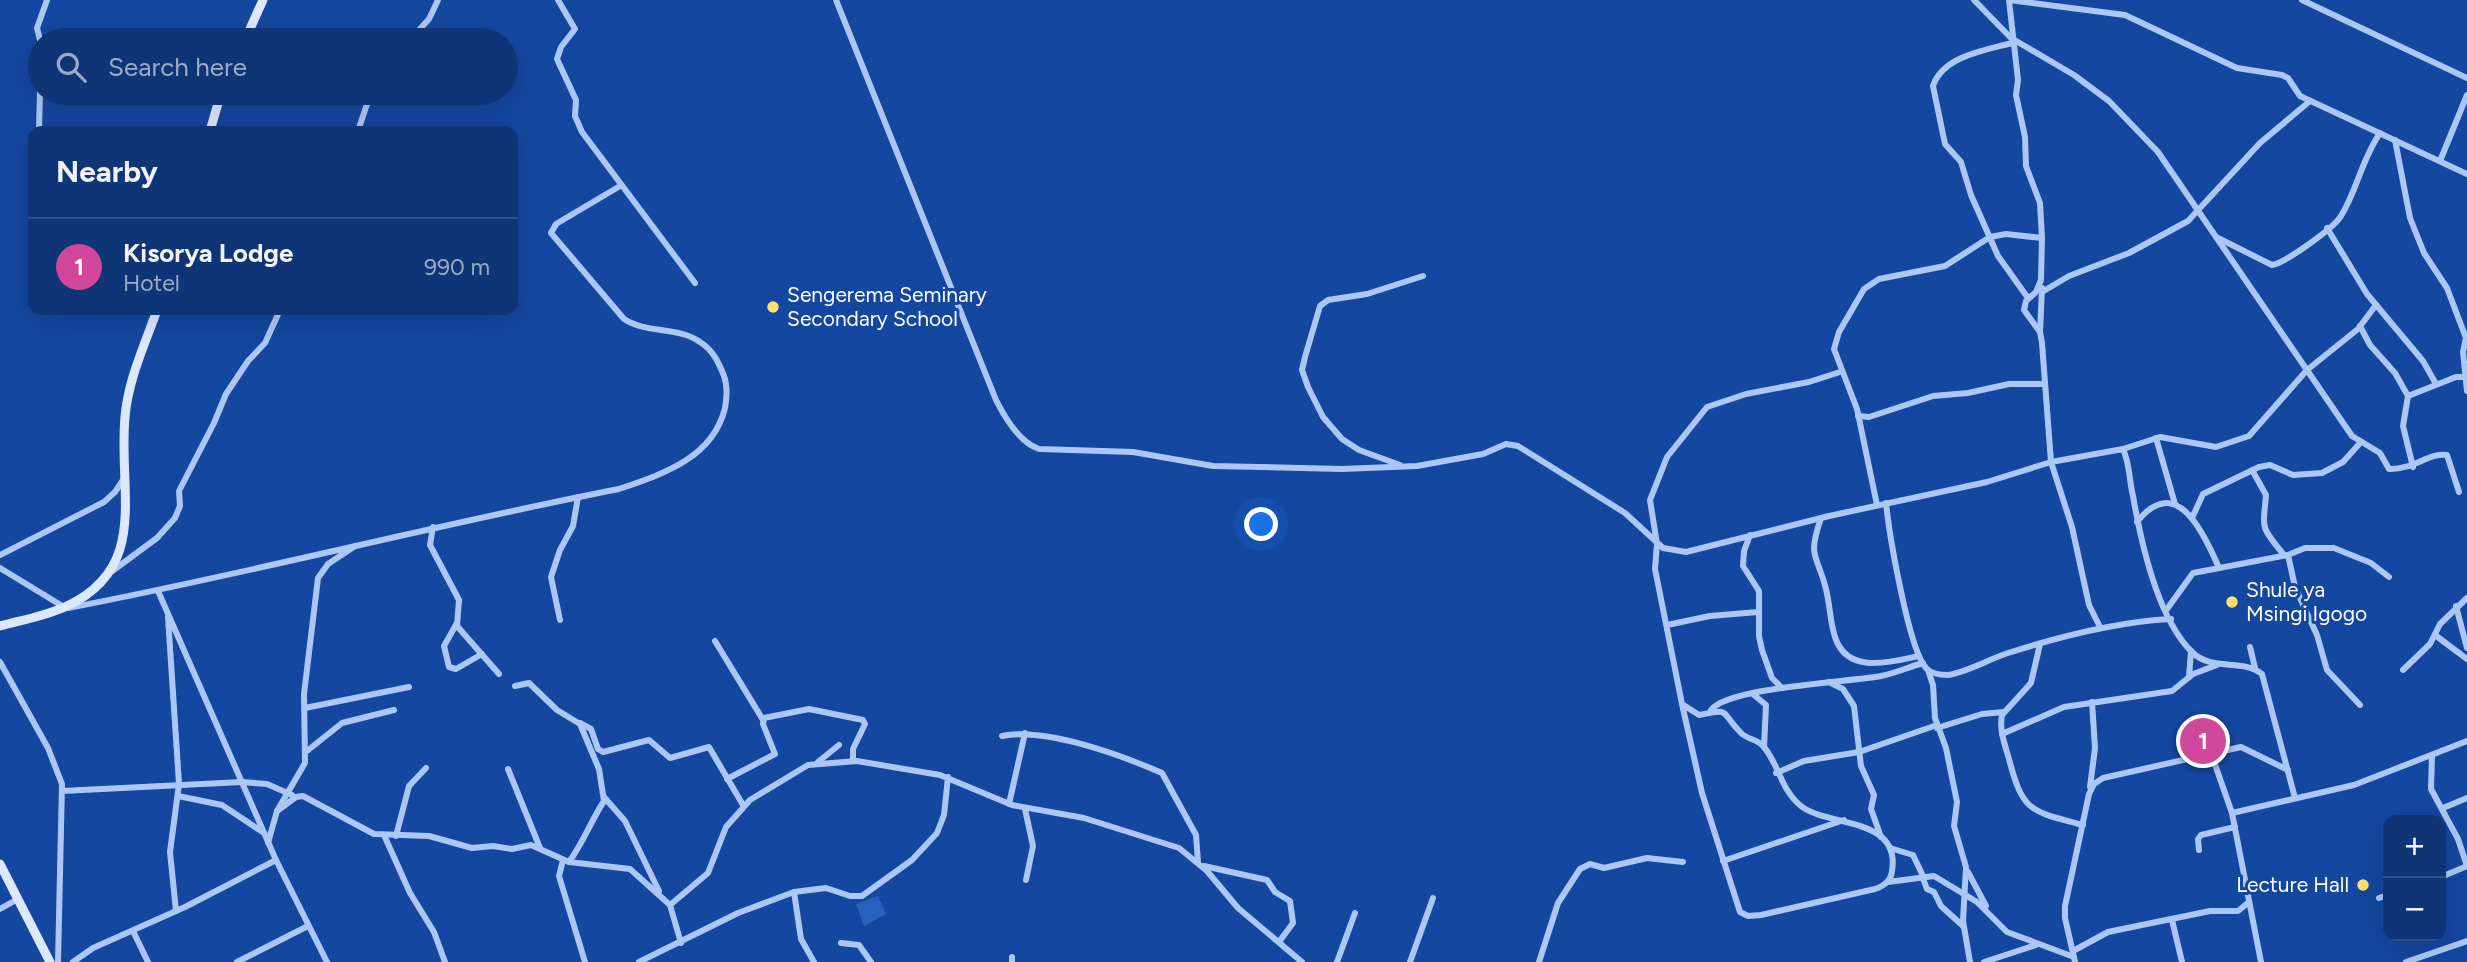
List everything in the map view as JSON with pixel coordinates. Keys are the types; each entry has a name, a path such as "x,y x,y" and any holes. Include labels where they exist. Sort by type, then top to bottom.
{"street":[{"path":"37,28 47,0"},
{"path":"251,28 264,0"},
{"path":"421,28 429,19 438,0"},
{"path":"558,0 576,29 558,52 559,68 576,100 575,116 582,132 695,283"},
{"path":"836,0 996,400 1008,421 1032,446 1073,452 1133,452 1235,468 1405,466 1483,454 1506,444 1518,446 1625,513 1657,544 1671,552 1686,552 1821,518 1987,482 2051,462 2123,449 2156,438 2177,438 2216,447 2249,436 2307,370 2360,327 2376,305"},
{"path":"1974,0 2012,41 2074,75 2126,116 2158,152 2352,436 2380,453 2389,469 2413,467 2438,454 2447,455 2459,492"},
{"path":"2100,627 2089,605 2072,527 2051,462 2040,332 2040,203 2026,166 2025,137 2016,95 2018,80 2009,0 2109,12 2142,22 2237,68 2282,75 2288,78 2296,93 2310,101 2467,174"},
{"path":"2302,0 2318,3 2467,78"},
{"path":"2012,41 1969,55 1950,65 1934,86 1945,144 1961,162 2001,262 2028,298"},
{"path":"2440,161 2467,95"},
{"path":"2042,292 2069,276 2129,253 2188,221 2260,143 2310,101"},
{"path":"39,126 40,105"},
{"path":"211,126 218,105"},
{"path":"360,126 367,105"},
{"path":"2215,236 2272,265 2282,264 2343,213 2357,175 2380,133"},
{"path":"2395,140 2410,218 2424,253 2447,288 2466,338 2463,352 2467,391"},
{"path":"52,611 159,591 360,543 619,489 682,464 706,444 717,429 727,398 727,383 708,347 684,335 640,327 624,319 552,237 551,230 556,224 620,186"},
{"path":"2327,228 2376,305 2423,361 2436,384"},
{"path":"1877,505 1858,416 1840,372 1834,349 1839,332 1864,289 1879,279 1945,266 1990,238 2006,234 2042,238"},
{"path":"1405,466 1359,450 1334,431 1315,402 1303,370 1320,306 1328,300 1367,294 1423,276"},
{"path":"2040,332 2025,313 2024,306 2028,298 2036,292 2041,280"},
{"path":"111,572 120,556 123,538 127,402 155,315"},
{"path":"0,626 64,607 93,590 111,572 158,538 175,518 180,506 179,491 215,423 226,394 248,361 265,342 278,315"},
{"path":"2360,327 2370,345 2395,373 2408,396 2403,426 2413,467"},
{"path":"1840,372 1809,382 1720,401 1700,413 1667,457 1654,485 1650,500 1657,544 1656,569 1702,793 1738,909 1748,916 1875,889 1888,882 1922,876 1940,879 1992,914"},
{"path":"2408,396 2436,384 2466,377"},
{"path":"1858,416 1869,417 1933,396 2008,384 2044,384"},
{"path":"2156,438 2175,504"},
{"path":"2192,518 2203,494 2252,470 2270,465 2292,475 2322,473 2343,462 2361,442"},
{"path":"2123,449 2128,459 2137,522 2146,560 2166,609 2191,651 2192,669 2188,678"},
{"path":"2252,470 2266,495 2262,512 2264,528 2286,555 2295,587 2317,635 2327,670 2360,705"},
{"path":"0,555 104,502 123,480"},
{"path":"560,620 552,573 573,526 578,497"},
{"path":"2137,522 2153,505 2161,502 2175,504 2192,518 2219,568"},
{"path":"1886,503 1895,568 1919,656 1928,670 1937,726 1945,748 1957,802 1954,826 1966,867 1992,914 2007,932 2074,957"},
{"path":"2183,510 2195,507"},
{"path":"1821,518 1813,554 1824,580 1835,639 1843,652 1858,661 1874,664 1919,656"},
{"path":"433,527 430,545 459,600 457,623 444,646 449,667 456,669 481,654"},
{"path":"1750,535 1744,551 1743,566 1759,591 1762,650 1772,678 1782,688"},
{"path":"268,843 277,811 303,770 307,751 305,708 318,578 328,564 360,543"},
{"path":"2166,609 2193,573 2286,555 2305,548 2341,548 2355,559 2377,566 2389,577"},
{"path":"0,568 64,607"},
{"path":"159,591 268,843 327,962"},
{"path":"2403,670 2435,635 2456,606 2467,598"},
{"path":"2456,606 2467,648"},
{"path":"168,612 179,784 170,852 176,911"},
{"path":"1667,625 1710,616 1758,612"},
{"path":"1928,670 1940,675 1950,674 2100,627 2171,619"},
{"path":"457,623 499,674"},
{"path":"2435,635 2467,659"},
{"path":"715,641 763,720 775,754 727,779"},
{"path":"2040,644 2031,683 2004,712 2002,734 2013,775 2025,803 2045,814 2083,825"},
{"path":"2250,647 2255,668 2262,674 2267,685 2295,798"},
{"path":"2191,651 2217,665 2255,668"},
{"path":"0,662 61,779 58,962"},
{"path":"1710,712 1717,704 1782,688 1881,676 1923,663"},
{"path":"2002,734 2053,711 2092,702 2172,691 2188,678 2217,665"},
{"path":"1827,681 1843,689 1854,706 1859,730 1859,752 1874,795 1871,809 1893,860 1888,882"},
{"path":"515,686 529,683 557,710 592,729 603,752 652,740 665,755 673,758 707,746 743,806"},
{"path":"305,708 409,687"},
{"path":"1754,695 1766,705 1764,747 1776,773 1803,808 1844,820 1881,837"},
{"path":"2074,957 2065,912 2095,755 2092,702"},
{"path":"1682,704 1697,715 1724,711 1744,736 1764,747"},
{"path":"763,720 774,714 810,709 838,717 860,718 865,724 853,750 853,761"},
{"path":"307,751 342,723 394,710"},
{"path":"1776,773 1804,761 1859,752 1937,726 1982,714 2004,712"},
{"path":"578,722 599,769 604,797 625,821 662,897"},
{"path":"1009,804 1025,733"},
{"path":"1002,736 1025,733 1079,745 1162,772 1196,835 1200,864"},
{"path":"2232,813 2354,785 2467,741"},
{"path":"817,763 839,745"},
{"path":"2089,794 2094,784 2103,778 2211,753 2246,748 2288,770"},
{"path":"2211,753 2232,813 2261,962"},
{"path":"2432,755 2431,789 2458,839 2467,866 2446,875"},
{"path":"670,905 708,873 726,827 743,806 799,769 817,763 853,761 948,777 1009,804 1084,818 1161,840 1200,864 1238,908 1302,962"},
{"path":"396,835 409,786 426,768"},
{"path":"508,769 540,849"},
{"path":"639,962 738,913 794,891 827,888 858,897 918,855 941,827 948,777"},
{"path":"62,791 179,784 267,784 296,797 310,797 368,832 429,836 472,848 493,846 512,849 531,845 566,861 630,869 670,905 681,943"},
{"path":"178,796 222,805 265,834"},
{"path":"277,811 296,797"},
{"path":"585,962 559,876 566,861 582,844 604,797"},
{"path":"2442,807 2467,798"},
{"path":"1025,808 1033,846 1026,880"},
{"path":"1723,861 1844,820"},
{"path":"2199,850 2198,839 2201,835 2235,827"},
{"path":"384,835 410,893 435,932 445,962"},
{"path":"1890,848 1913,855 1927,890 1934,892 1944,909 1963,926"},
{"path":"1539,962 1558,903 1580,869 1590,864 1604,868 1647,858 1683,862"},
{"path":"73,962 93,948 176,911 276,860"},
{"path":"0,864 50,962"},
{"path":"1200,864 1268,880 1275,892 1290,901 1293,923 1279,942"},
{"path":"1966,867 1963,926 1970,962"},
{"path":"794,891 801,939 814,962"},
{"path":"2379,898 2383,897"},
{"path":"1410,962 1433,898"},
{"path":"0,909 18,900"},
{"path":"2074,957 2108,932 2210,911 2238,911 2249,902"},
{"path":"1337,962 1356,913"},
{"path":"2172,920 2182,962"},
{"path":"237,962 308,926"},
{"path":"133,931 148,962"},
{"path":"2406,962 2467,941"},
{"path":"841,943 859,945 871,962"},
{"path":"1984,962 2038,944"}],"shaded area":[{"path":"878,896 886,914 864,926 856,904"}],"place":[{"name":"Sengerema Seminary Secondary School","path":"773,307"},
{"name":"Shule ya Msingi Igogo","path":"2232,602"},
{"name":"Kisorya Lodge","path":"2203,741"},
{"name":"Lecture Hall","path":"2363,885"}]}
